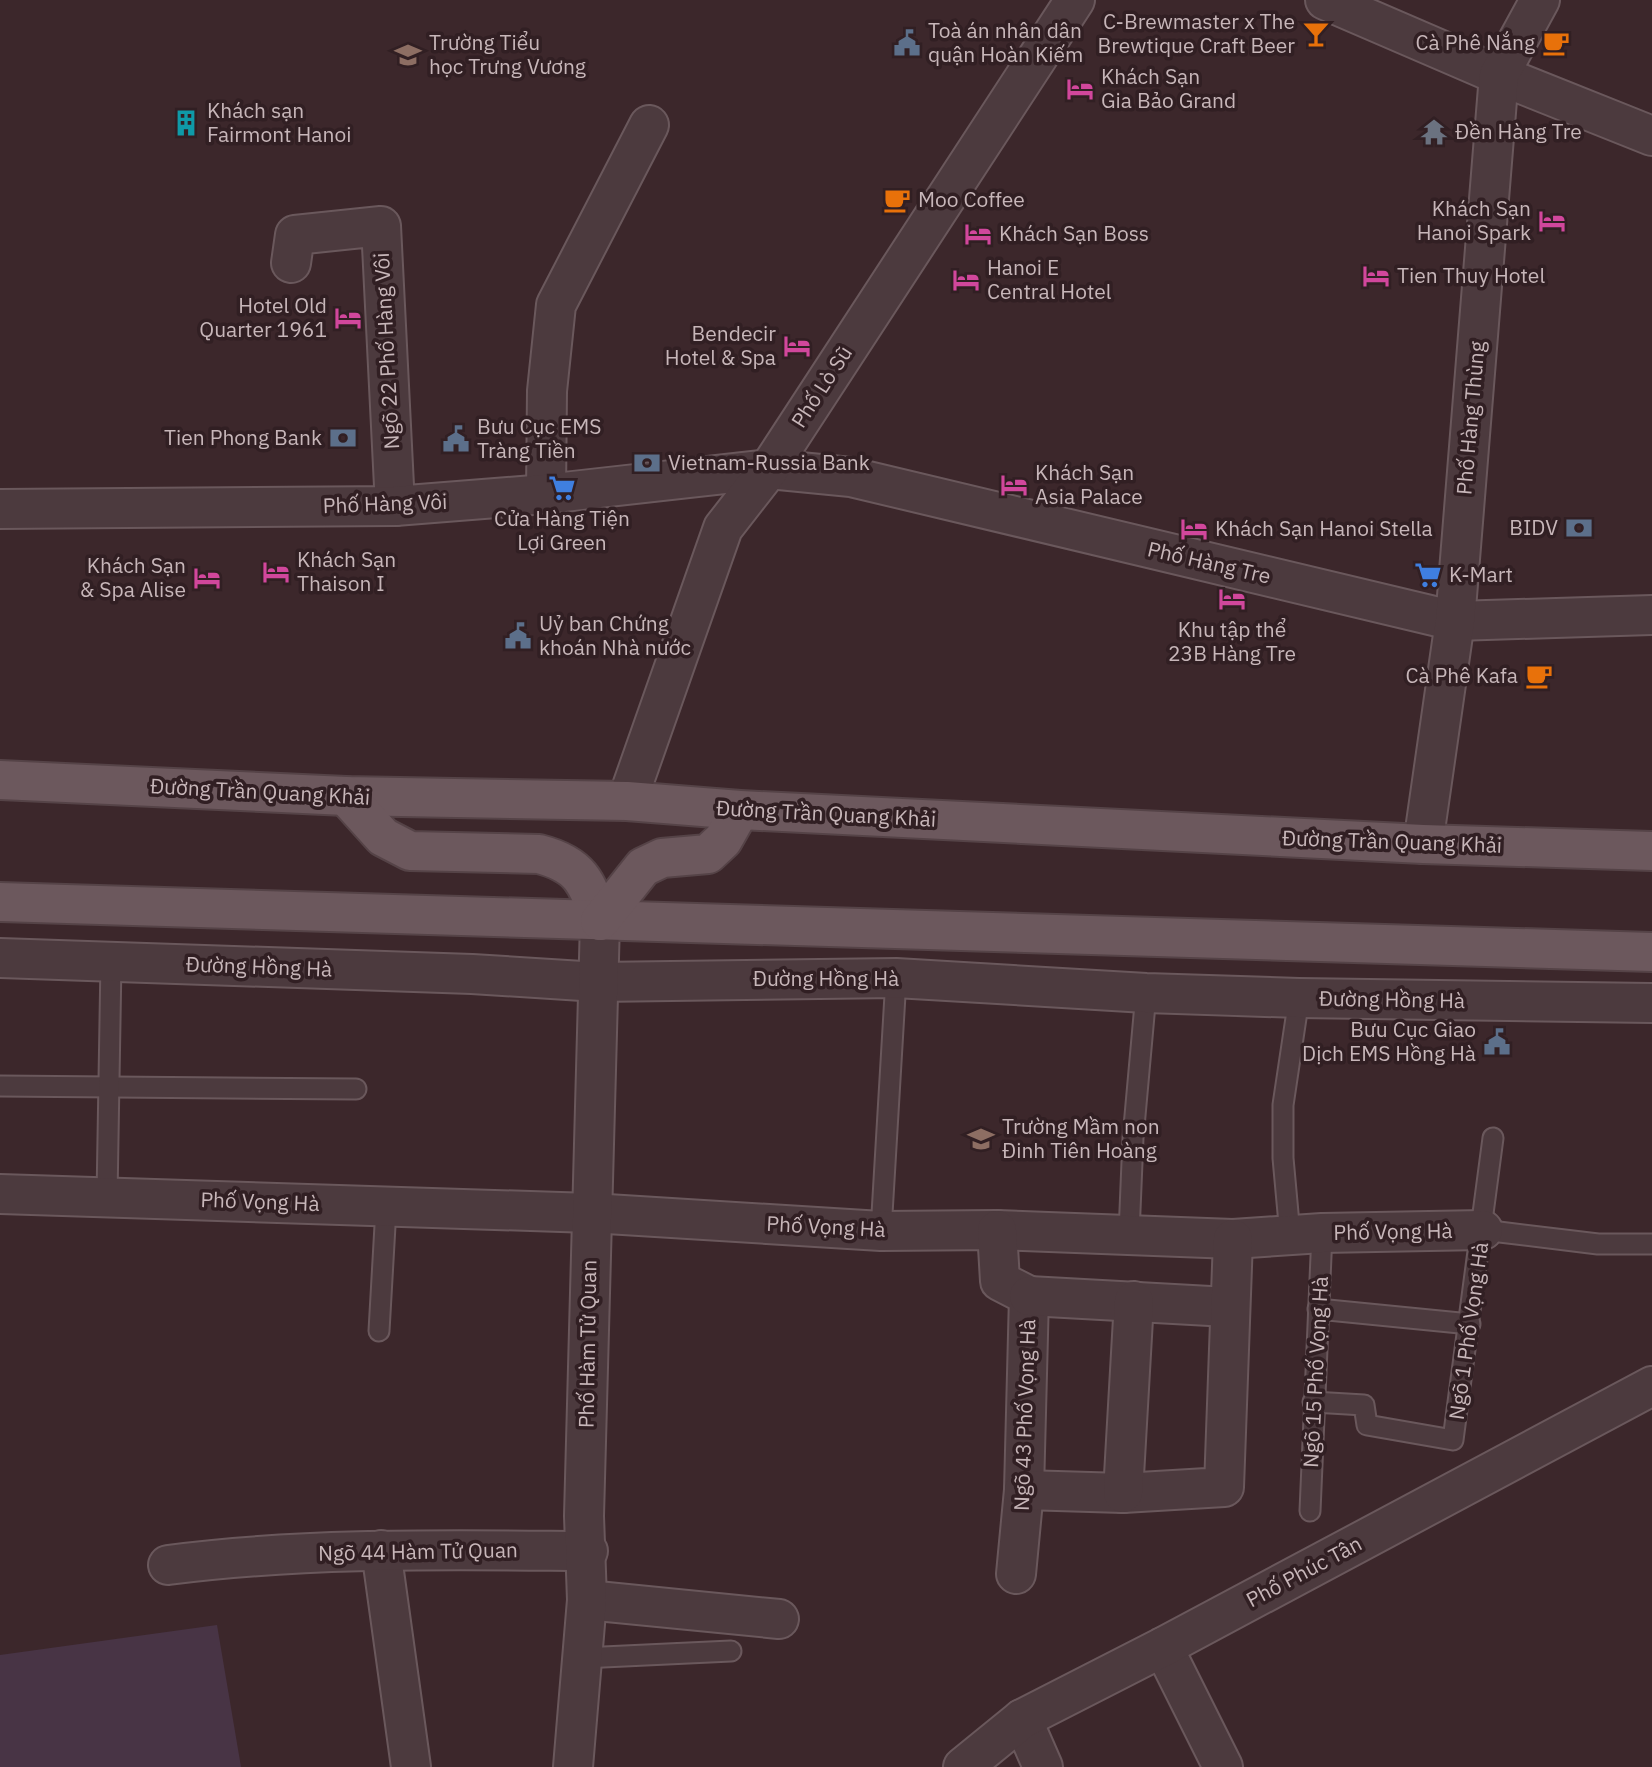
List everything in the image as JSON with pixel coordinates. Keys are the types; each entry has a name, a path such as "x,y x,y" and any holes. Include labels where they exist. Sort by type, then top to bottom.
{"main road":[{"name":"Đường Trần Quang Khải","path":"0,780 346,796 626,801 740,810 1423,844 1652,851"},
{"path":"346,796 383,837 410,851 539,854 559,859 587,883 600,921"},
{"path":"600,921 643,867 662,858 708,854 723,840 740,810"},
{"path":"0,902 1652,952"}],"street":[{"name":"Phố Lò Sũ","path":"626,801 723,528 769,469 1075,0"},
{"path":"1325,0 1499,75 1652,135"},
{"name":"Phố Hàng Thùng","path":"1423,844 1455,621 1499,75 1540,0"},
{"path":"546,494 547,391 556,305 649,125"},
{"name":"Ngõ 22 Phố Hàng Vôi","path":"291,263 295,235 381,226 395,506"},
{"name":"Phố Hàng Vôi","path":"0,509 395,506 546,494 769,469"},
{"name":"Phố Hàng Tre","path":"769,469 851,477 1455,621 1652,615"},
{"name":"Phố Hàm Tử Quan","path":"573,1767 587,1601 588,1551 584,1516 600,921"},
{"name":"Đường Hồng Hà","path":"0,958 472,974 598,982 896,978 1146,993 1652,1003"},
{"name":"Phố Vọng Hà","path":"0,1194 591,1213 881,1231 997,1230 1233,1240 1306,1234 1483,1230"},
{"name":"Ngõ 43 Phố Vọng Hà","path":"997,1230 1000,1280 1028,1296 1024,1490 1016,1574"},
{"path":"1024,1490 1123,1493 1224,1487 1228,1307 1233,1240"},
{"path":"1028,1296 1228,1307"},
{"path":"1123,1493 1134,1301"},
{"name":"Phố Phúc Tân","path":"962,1767 1022,1719 1652,1387"},
{"path":"381,1550 411,1767"},
{"name":"Ngõ 44 Hàm Tử Quan","path":"168,1565 249,1554 381,1550 588,1551"},
{"path":"587,1601 779,1619"},
{"path":"1163,1647 1223,1767"},
{"path":"1022,1719 1043,1767"}],"lane":[{"path":"107,1197 111,962"},
{"path":"881,1231 896,978"},
{"path":"1129,1234 1133,1138 1146,993"},
{"name":"Ngõ 15 Phố Vọng Hà","path":"1299,998 1283,1105 1283,1158 1306,1234 1318,1309 1310,1511"},
{"path":"0,1086 356,1089"},
{"name":"Ngõ 1 Phố Vọng Hà","path":"1313,1402 1364,1405 1367,1425 1453,1440 1483,1230 1493,1138"},
{"path":"379,1331 386,1208"},
{"name":"Phố Vọng Hà","path":"1483,1230 1598,1244 1652,1244"},
{"path":"1318,1309 1470,1324"},
{"path":"582,1658 731,1651"}],"shaded area":[{"path":"217,1625 241,1767 0,1767 0,1655"}],"place":[{"name":"C-Brewmaster x The Brewtique Craft Beer","path":"1316,34"},
{"name":"Toà án nhân dân quận Hoàn Kiếm","path":"907,43"},
{"name":"Cà Phê Nắng","path":"1556,43"},
{"name":"Trường Tiểu học Trưng Vương","path":"408,55"},
{"name":"Khách Sạn Gia Bảo Grand","path":"1080,89"},
{"name":"Khách sạn Fairmont Hanoi","path":"186,123"},
{"name":"Đền Hàng Tre","path":"1434,132"},
{"name":"Moo Coffee","path":"897,200"},
{"name":"Khách Sạn Hanoi Spark","path":"1552,221"},
{"name":"Khách Sạn Boss","path":"978,234"},
{"name":"Tien Thuy Hotel","path":"1376,276"},
{"name":"Hanoi E Central Hotel","path":"966,280"},
{"name":"Hotel Old Quarter 1961","path":"348,318"},
{"name":"Bendecir Hotel & Spa","path":"797,346"},
{"name":"Tien Phong Bank","path":"343,438"},
{"name":"Bưu Cục EMS Tràng Tiền","path":"456,439"},
{"name":"Vietnam-Russia Bank","path":"647,463"},
{"name":"Khách Sạn Asia Palace","path":"1014,485"},
{"name":"Cửa Hàng Tiện Lợi Green","path":"562,488"},
{"name":"BIDV","path":"1579,528"},
{"name":"Khách Sạn Hanoi Stella","path":"1194,529"},
{"name":"Khách Sạn Thaison I","path":"276,572"},
{"name":"K-Mart","path":"1428,575"},
{"name":"Khách Sạn & Spa Alise","path":"207,578"},
{"name":"Khu tập thể 23B Hàng Tre","path":"1232,599"},
{"name":"Uỷ ban Chứng khoán Nhà nước","path":"518,636"},
{"name":"Cà Phê Kafa","path":"1539,676"},
{"name":"Bưu Cục Giao Dịch EMS Hồng Hà","path":"1497,1042"},
{"name":"Trường Mầm non Đinh Tiên Hoàng","path":"981,1139"}]}
